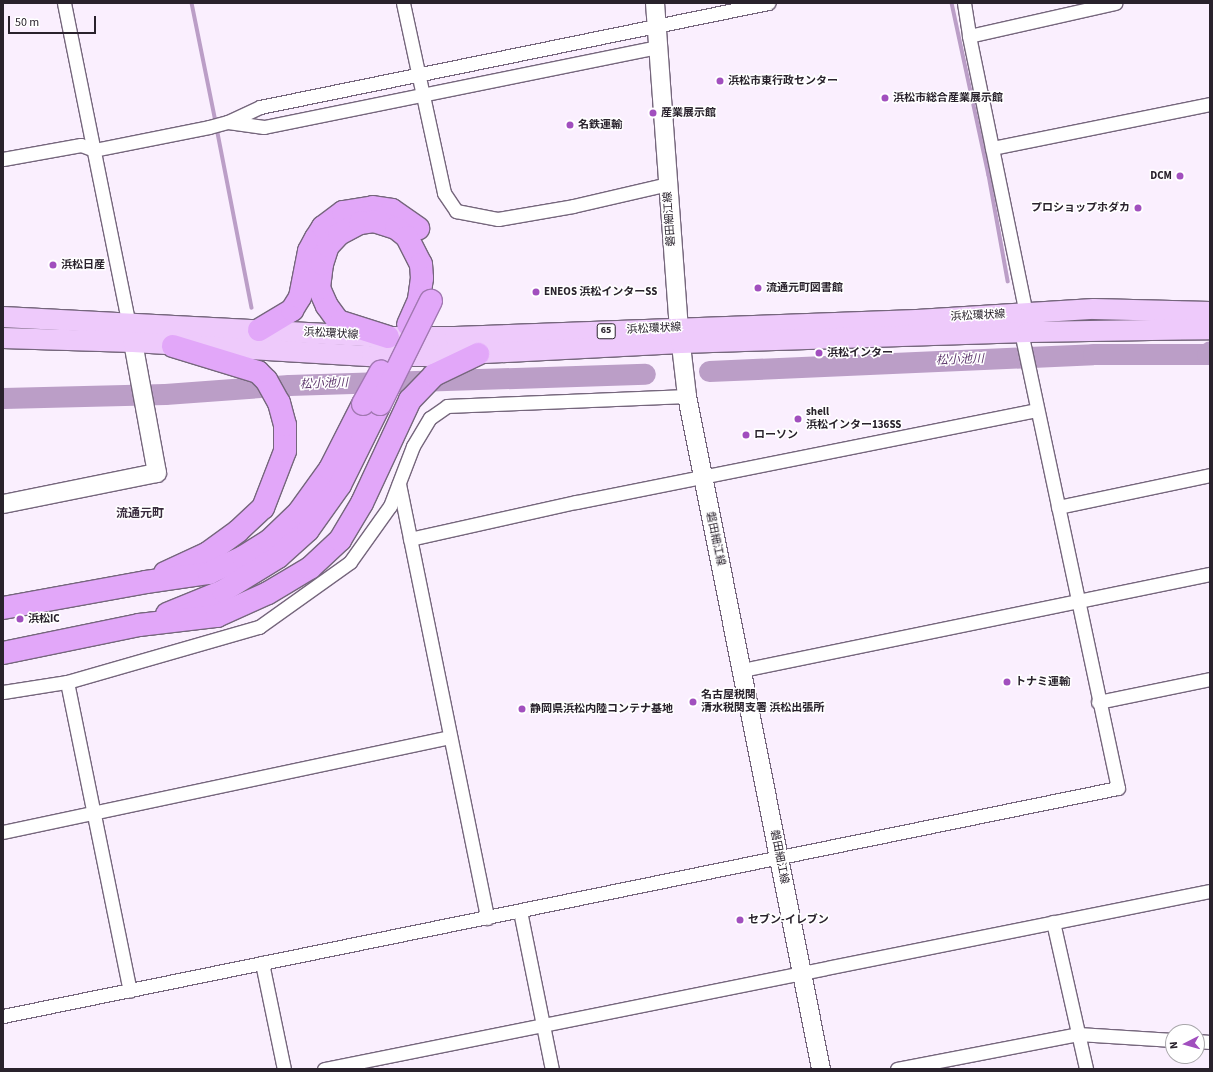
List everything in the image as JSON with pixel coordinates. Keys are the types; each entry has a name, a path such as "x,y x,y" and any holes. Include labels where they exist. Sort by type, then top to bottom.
{"highway":[{"path":"3,608 146,582 208,573 243,557 269,541 299,512 330,469 371,404 431,301 435,279 434,258 420,229 406,217 392,210 357,208 343,212 323,227 310,251 300,297 292,310 259,330"},
{"path":"139,625 223,591 278,557 308,530 340,485 371,404 419,300 422,278 421,264 415,249 407,237 396,228 374,221 360,223 339,234 328,246 322,264 319,288 327,306 338,321 388,337"},
{"path":"146,582 208,553 238,531 263,508 276,480 285,451 285,425 279,403 266,380 249,368 173,346"},
{"path":"3,653 139,625 217,616 268,593 310,568 340,540 362,503 410,400 434,375 452,365 478,354"}],"main road":[{"name":"磐田細江線","path":"655,3 657,47 680,336 687,396 821,1069"},
{"name":"浜松環状線","path":"1024,329 1094,309 1210,312"},
{"name":"浜松環状線","path":"3,318 131,333 173,346 372,356 478,354 680,336"},
{"name":"浜松環状線","path":"3,338 259,330 388,337 455,337 680,336 1024,329 1210,329"},
{"path":"3,504 157,473 139,383 131,333"}],"street":[{"path":"64,3 131,333"},
{"path":"403,3 444,193 456,211 498,219 573,206 668,184"},
{"path":"3,159 81,145 94,150 209,127 225,123 260,107 419,76 768,3"},
{"path":"3,1016 1118,788 1098,702 1028,370 1024,329 992,148 964,3"},
{"path":"970,36 1115,3"},
{"path":"225,123 264,127 657,47"},
{"path":"992,148 1210,104"},
{"path":"3,692 68,682 259,627 350,562 390,506 413,446 430,418 447,406 687,396"},
{"path":"410,539 576,502 703,478 1036,410"},
{"path":"1058,508 1210,475"},
{"path":"399,484 487,918"},
{"path":"742,670 1210,574"},
{"path":"1098,702 1210,679"},
{"path":"68,682 130,991"},
{"path":"3,832 450,737"},
{"path":"324,1069 801,971 1210,891"},
{"path":"520,910 552,1069"},
{"path":"1053,922 1086,1069"},
{"path":"262,964 284,1069"},
{"path":"897,1069 1078,1034 1165,1039"}],"waterway":[{"path":"192,3 216,122"},
{"path":"952,3 989,175 1008,281"},
{"path":"217,128 252,308"},
{"name":"松小池川","path":"709,371 1093,354 1207,354 1210,351"},
{"name":"松小池川","path":"3,398 165,394 289,385 645,374"}],"place":[{"name":"浜松市東行政センター","path":"720,81"},
{"name":"浜松市総合産業展示館","path":"885,98"},
{"name":"産業展示館","path":"653,113"},
{"name":"名鉄運輸","path":"570,125"},
{"name":"DCM","path":"1180,176"},
{"name":"プロショップホダカ","path":"1138,208"},
{"name":"浜松日産","path":"53,265"},
{"name":"流通元町図書館","path":"758,288"},
{"name":"ENEOS 浜松インターSS","path":"536,292"},
{"name":"浜松インター","path":"819,353"},
{"name":"shell 浜松インター136SS","path":"798,419"},
{"name":"ローソン","path":"746,435"},
{"name":"浜松IC","path":"20,619"},
{"name":"トナミ運輸","path":"1007,682"},
{"name":"名古屋税関 清水税関支署 浜松出張所","path":"693,702"},
{"name":"静岡県浜松内陸コンテナ基地","path":"522,709"},
{"name":"セブン-イレブン","path":"740,920"}],"district":[{"name":"流通元町","path":"140,514"}]}
